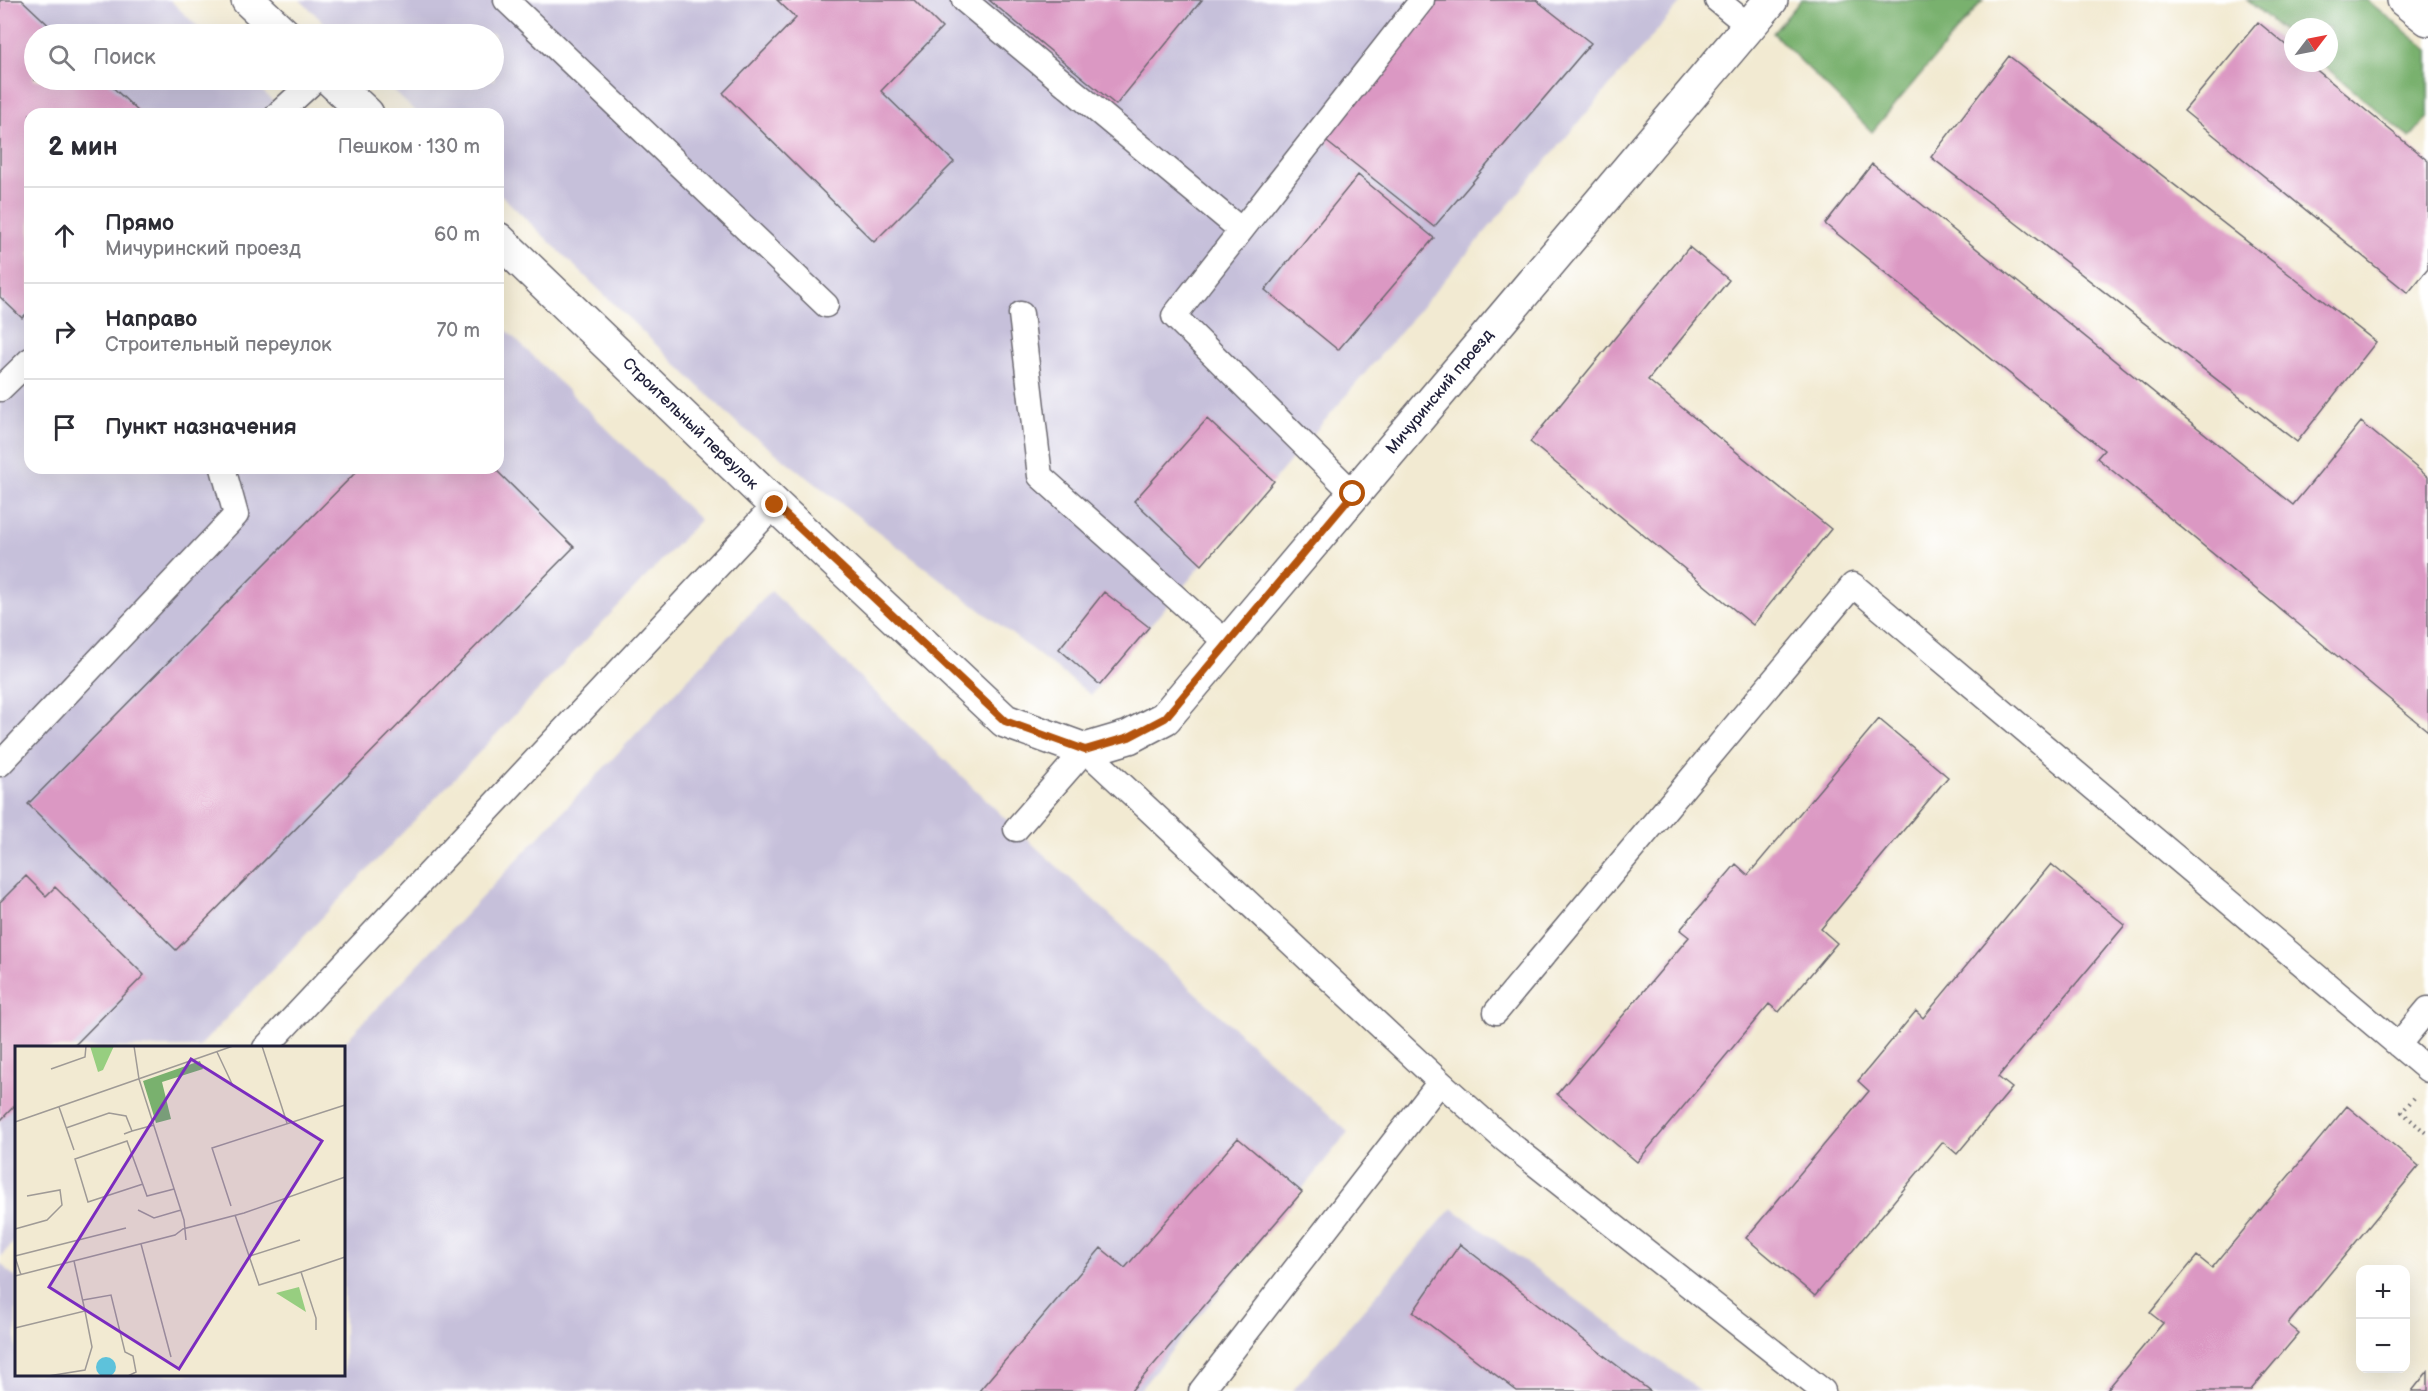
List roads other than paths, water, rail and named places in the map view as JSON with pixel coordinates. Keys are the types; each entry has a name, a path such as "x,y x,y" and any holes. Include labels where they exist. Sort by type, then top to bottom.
{"street":[{"path":"248,0 273,24"},
{"name":"Мичуринский проезд","path":"1085,750 1129,737 1165,718 1771,0"},
{"path":"2404,0 2428,19"},
{"path":"343,90 362,108"},
{"name":"Строительный переулок","path":"504,245 775,505 1005,721 1085,750"}],"lane":[{"path":"506,0 826,305"},
{"path":"964,0 1241,230"},
{"path":"1353,494 1174,316 1422,0"},
{"path":"1718,0 1749,26"},
{"path":"285,108 304,90"},
{"path":"1021,314 1040,476 1228,644"},
{"path":"0,389 24,366"},
{"path":"0,764 236,515 225,474"},
{"path":"266,1046 775,505"},
{"path":"1496,1012 1853,585 2398,1045 2425,1080"},
{"path":"1016,829 1085,750 1505,1140 1824,1391"},
{"path":"2398,1045 2428,1009"},
{"path":"1201,1391 1440,1082"}]}
